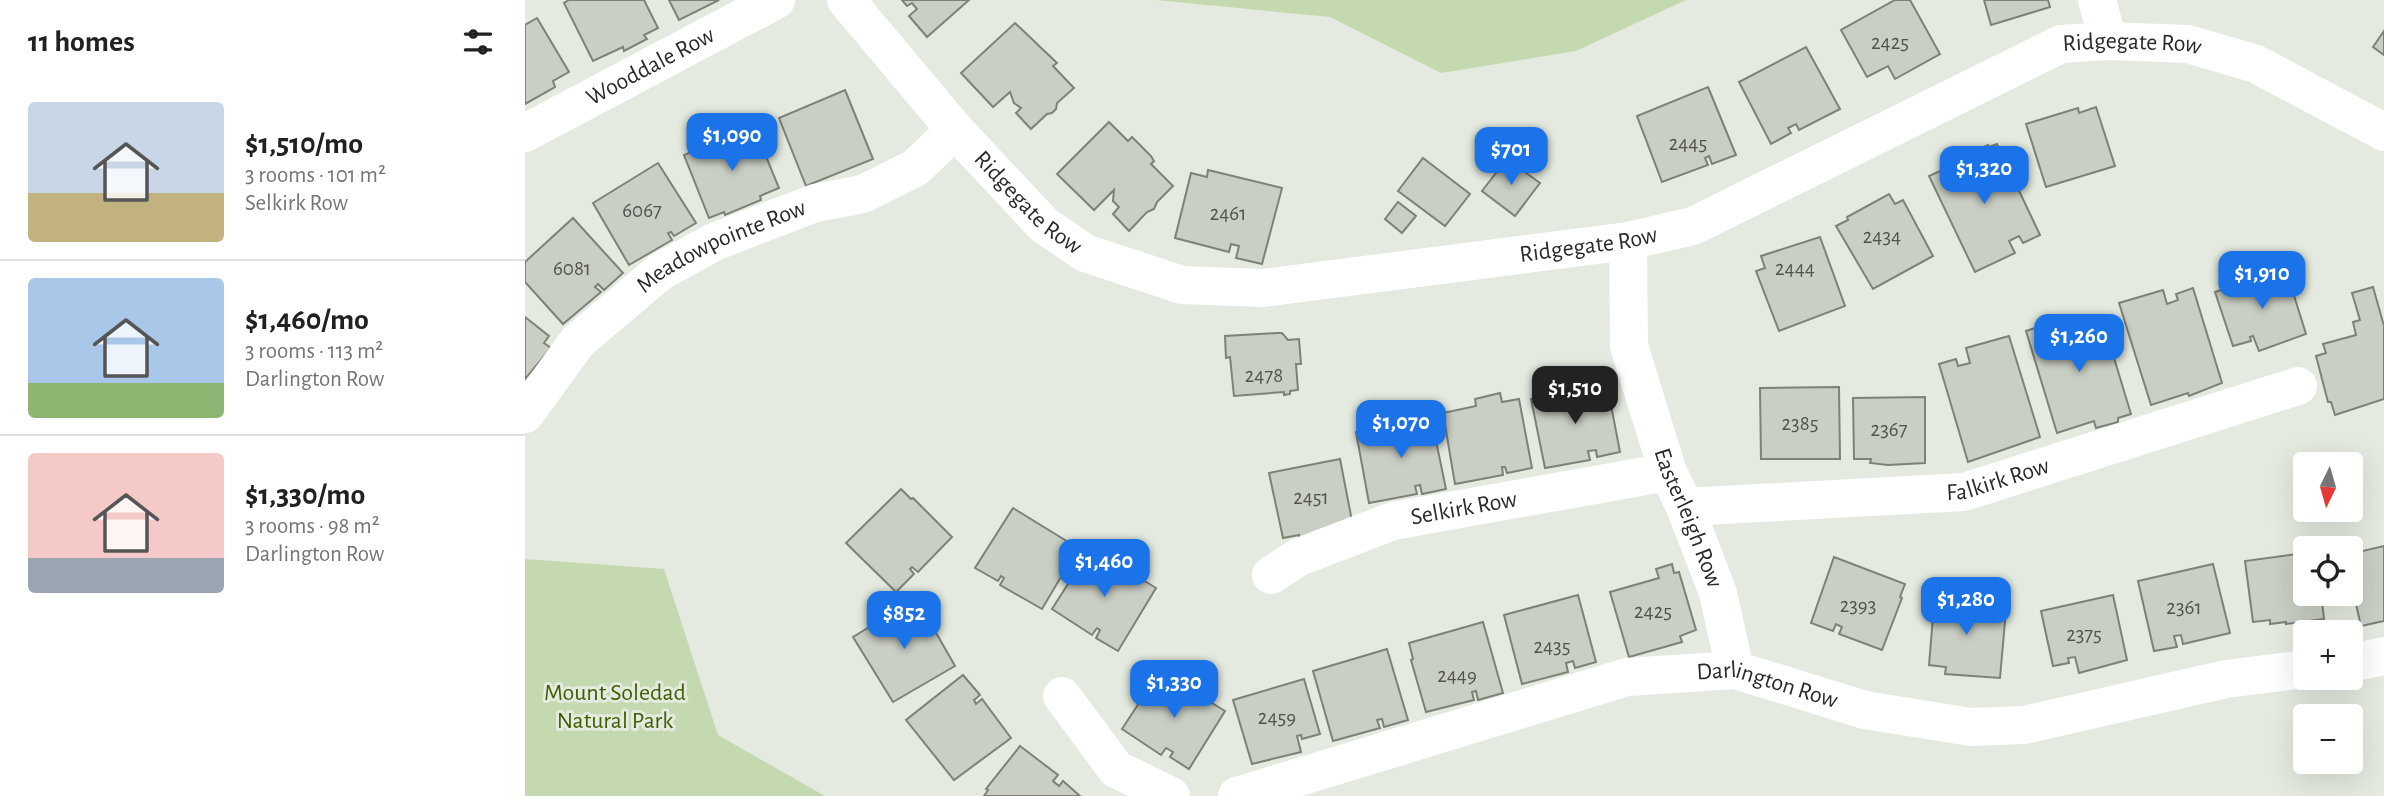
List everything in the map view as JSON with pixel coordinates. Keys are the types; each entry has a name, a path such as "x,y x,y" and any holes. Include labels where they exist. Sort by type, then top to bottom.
{"street":[{"name":"Wooddale Row","path":"525,134 776,0"},
{"name":"Ridgegate Row","path":"846,0 955,130 1044,225 1085,253 1182,285 1263,288 1628,241 1693,226 2061,44 2108,41 2188,44 2256,64 2384,132"},
{"path":"2097,0 2108,41"},
{"name":"Meadowpointe Row","path":"525,414 578,341 661,271 714,242 815,203 863,194 915,168 955,130"},
{"name":"Easterleigh Row","path":"1628,241 1629,346 1668,472 1685,507 1718,593 1735,670"},
{"name":"Falkirk Row","path":"1685,507 1965,492 2298,386"},
{"name":"Selkirk Row","path":"1271,575 1299,557 1393,521 1668,472"},
{"path":"2363,660 2384,656"},
{"name":"Darlington Row","path":"1237,796 1627,677 1735,670 1865,710 1971,727 2024,725 2226,679 2293,671"},
{"path":"1062,696 1116,769 1171,796"}],"green space":[{"path":"1155,0 1686,0 1576,51 1441,73 1330,17"},
{"name":"Mount Soledad Natural Park","path":"525,559 664,569 718,735 825,796 525,796"}],"building":[{"path":"569,0 644,0 658,28 644,35 647,39 624,51 623,47 593,61 564,3"},
{"path":"669,0 719,0 679,20"},
{"path":"902,0 969,0 927,37 909,16 917,9 912,3 907,6"},
{"path":"1895,0 1910,0 1940,54 1895,79 1888,66 1867,77 1841,30"},
{"path":"1984,0 2048,0 2050,7 1991,25"},
{"path":"537,18 569,72 553,81 555,87 525,104 525,25"},
{"path":"1015,23 1057,63 1053,66 1074,88 1057,103 1052,113 1047,114 1031,129 1016,113 1021,108 1014,103 1010,92 993,107 961,73"},
{"path":"2384,31 2384,55 2373,47"},
{"path":"1806,47 1840,109 1799,130 1796,124 1788,128 1791,133 1771,144 1739,82"},
{"path":"1708,87 1736,155 1712,164 1709,156 1705,158 1708,165 1662,182 1637,116"},
{"path":"845,90 873,159 806,186 779,118"},
{"path":"2096,107 2115,166 2046,187 2026,124 2078,108 2079,113"},
{"path":"1109,122 1128,141 1132,137 1151,156 1154,161 1151,164 1173,186 1157,202 1154,209 1147,212 1129,231 1113,214 1119,207 1113,201 1114,190 1094,210 1057,174"},
{"path":"754,127 779,188 760,196 761,200 725,215 724,212 709,218 684,155"},
{"path":"1997,144 2040,235 2023,243 2019,236 2009,241 2015,253 1975,272 1929,176 1965,160 1963,156"},
{"path":"1423,158 1470,194 1445,226 1398,191"},
{"path":"1507,159 1540,183 1515,216 1482,191"},
{"path":"658,163 696,223 674,236 671,232 668,233 672,240 629,265 593,203"},
{"path":"1208,170 1282,188 1262,264 1236,258 1239,246 1231,244 1229,252 1175,238 1191,173 1207,177"},
{"path":"1889,194 1895,204 1903,200 1933,256 1873,289 1836,226"},
{"path":"1398,202 1416,216 1402,233 1385,219"},
{"path":"573,218 623,273 604,290 598,284 595,287 601,292 563,324 525,282 525,262"},
{"path":"1820,237 1845,306 1779,331 1756,271 1765,268 1761,256"},
{"path":"2286,270 2306,334 2259,351 2253,336 2250,337 2251,341 2233,346 2215,292"},
{"path":"2373,287 2384,326 2384,399 2335,415 2331,402 2328,402 2316,356 2326,353 2323,344 2356,335 2353,322 2360,320 2352,293"},
{"path":"2193,288 2222,383 2189,396 2188,393 2151,405 2119,303 2163,290 2167,304 2178,300 2176,294"},
{"path":"2101,315 2131,414 2118,418 2118,422 2096,428 2094,421 2057,433 2026,331 2069,317 2073,331 2085,328 2083,320"},
{"path":"525,317 549,336 544,343 551,348 525,379"},
{"path":"1282,333 1288,340 1299,339 1301,364 1296,364 1298,390 1284,395 1284,392 1234,396 1230,357 1226,358 1225,336"},
{"path":"2009,336 2040,437 1968,462 1939,364 1956,359 1958,366 1970,363 1966,348"},
{"path":"1607,384 1620,452 1597,457 1596,450 1588,451 1590,460 1545,468 1531,399"},
{"path":"1839,387 1840,459 1761,459 1760,388"},
{"path":"1500,393 1502,402 1519,399 1532,468 1507,473 1505,467 1502,467 1503,475 1455,484 1443,413 1476,406 1475,399"},
{"path":"1925,397 1925,463 1888,465 1870,463 1871,459 1854,459 1853,398"},
{"path":"1431,417 1446,489 1422,494 1420,485 1415,486 1417,494 1369,503 1356,432"},
{"path":"1340,459 1352,521 1299,538 1299,535 1283,538 1269,473"},
{"path":"901,489 952,537 918,572 912,567 910,569 914,574 896,592 846,543"},
{"path":"1013,508 1078,548 1042,609 1000,585 1004,578 1001,576 998,581 975,568"},
{"path":"2384,546 2384,621 2363,626 2356,606 2363,606 2363,551"},
{"path":"1091,548 1156,588 1118,651 1096,638 1100,630 1097,628 1092,635 1052,609"},
{"path":"2293,555 2293,606 2322,606 2324,619 2293,620 2293,623 2286,624 2270,624 2270,620 2253,622 2245,561"},
{"path":"1834,557 1905,584 1882,650 1839,634 1842,627 1836,624 1833,631 1811,623"},
{"path":"1672,564 1674,573 1679,572 1696,630 1680,636 1682,642 1629,657 1610,592 1659,578 1656,569"},
{"path":"2213,564 2230,633 2183,644 2181,635 2174,636 2177,647 2154,651 2138,581"},
{"path":"1940,586 1961,588 1960,606 2006,610 2000,678 1945,674 1946,667 1929,665 1934,605 1938,605"},
{"path":"1578,595 1596,662 1575,668 1573,661 1566,663 1568,672 1522,684 1504,615"},
{"path":"2113,595 2127,660 2079,673 2075,657 2068,658 2069,663 2053,666 2041,611"},
{"path":"915,599 929,620 922,625 924,629 931,624 955,666 893,702 853,637"},
{"path":"1483,622 1503,693 1478,700 1476,691 1472,692 1474,700 1426,712 1411,660 1413,659 1409,643"},
{"path":"1387,649 1408,720 1384,727 1382,719 1377,720 1380,728 1333,741 1313,671"},
{"path":"1160,671 1225,711 1189,769 1170,757 1173,752 1166,748 1161,755 1122,729"},
{"path":"963,675 980,695 974,700 976,704 982,699 1011,738 954,780 906,720"},
{"path":"1304,679 1320,734 1302,739 1301,735 1297,736 1301,752 1252,764 1233,700"},
{"path":"1020,746 1058,775 1053,781 1059,786 1063,781 1080,796 984,796 988,790 986,789"}]}
